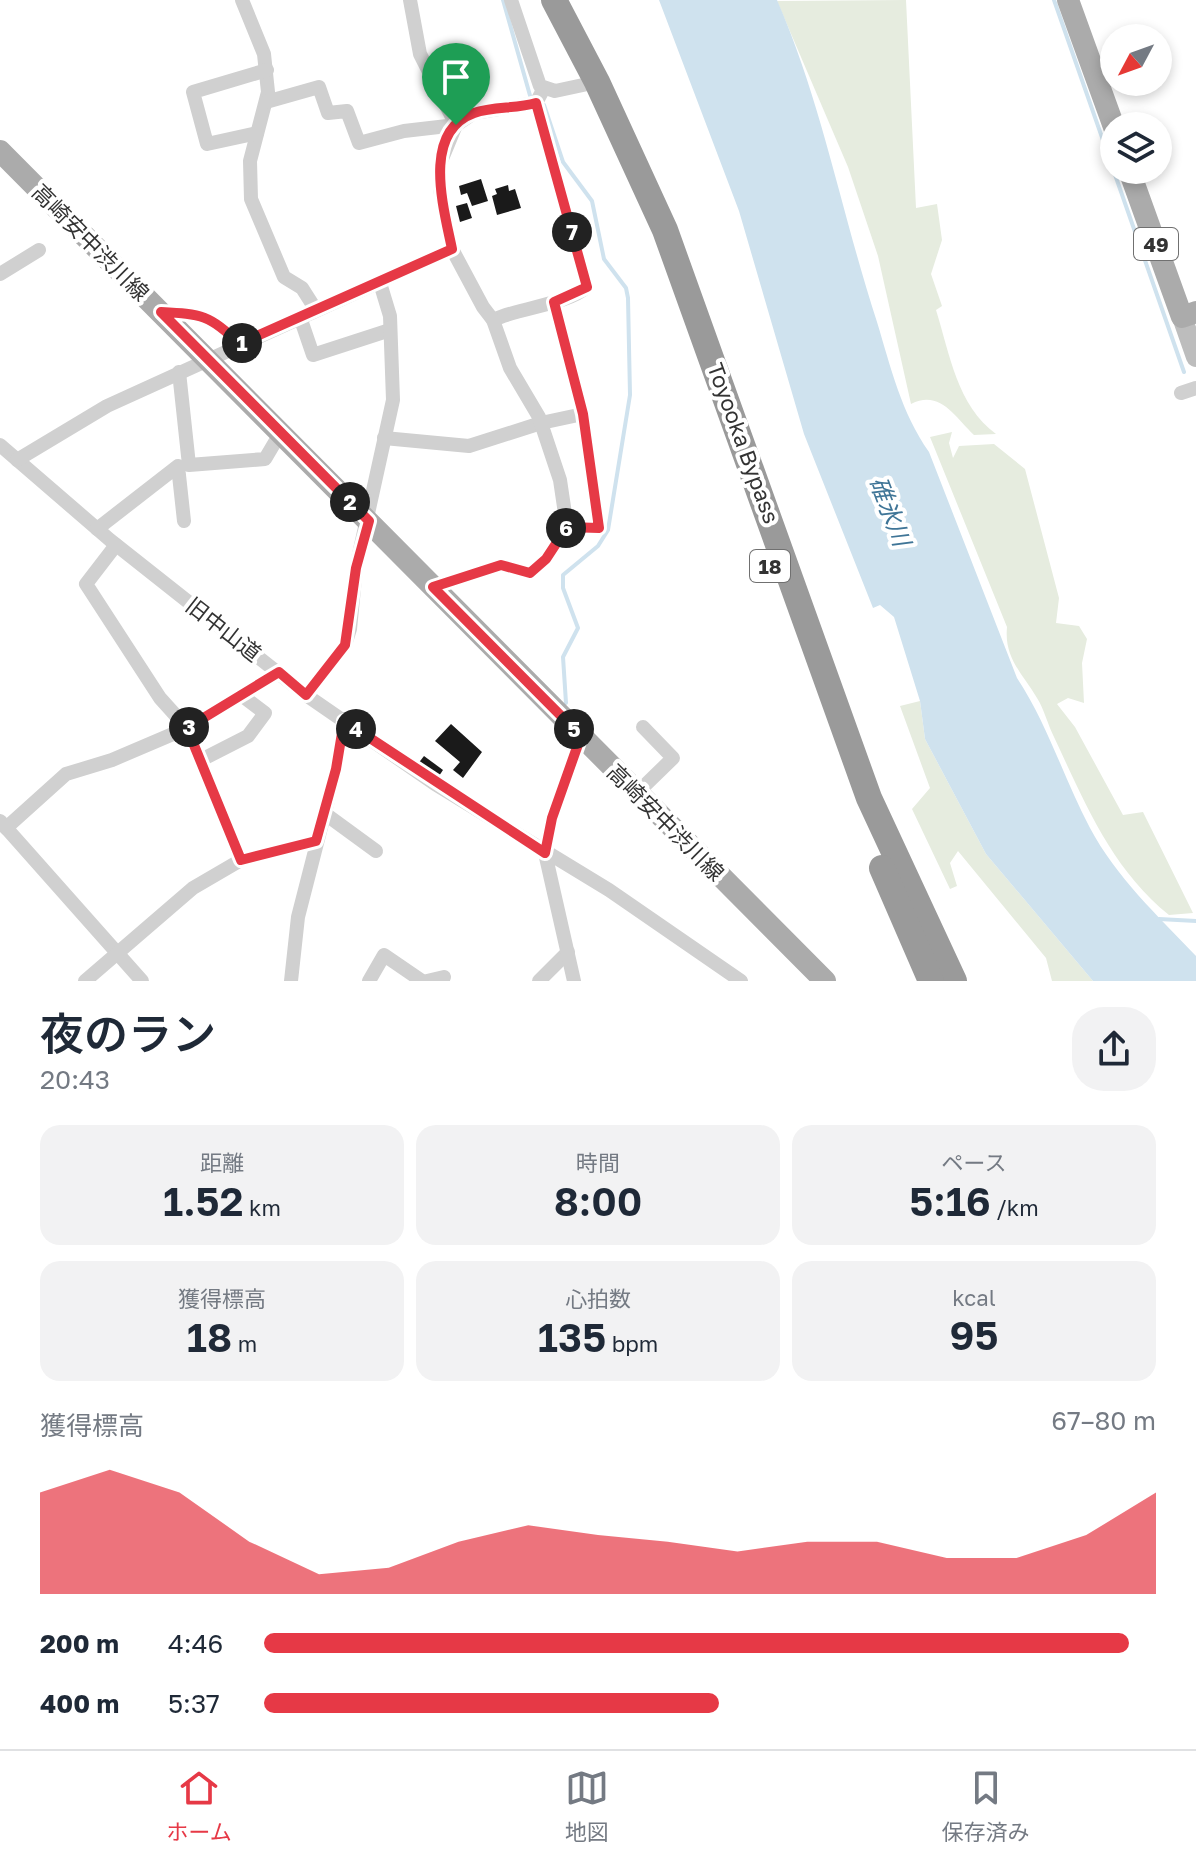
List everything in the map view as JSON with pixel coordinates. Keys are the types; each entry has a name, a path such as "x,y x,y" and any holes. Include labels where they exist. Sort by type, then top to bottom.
{"highway":[{"name":"Toyooka Bypass","path":"536,0 588,84 688,289 869,798 954,981"},
{"name":"Toyooka Bypass","path":"554,0 669,284 855,805 931,981"}],"main road":[{"path":"1068,0 1109,112"},
{"name":"高崎安中渋川線","path":"0,151 825,981"},
{"name":"49","path":"1135,184 1189,314"}],"street":[{"path":"242,0 267,70 266,102 249,172 251,199 284,277 302,288 316,310"},
{"path":"410,0 420,54 456,125 441,161 440,189 452,249 493,320 510,368 541,423 560,480 567,527 546,559 530,573 501,565 433,587"},
{"path":"511,0 534,77 544,88 555,91 588,84"},
{"path":"257,133 207,144 193,92 267,70"},
{"path":"266,102 319,87 328,113 347,111 359,143 404,131 456,125 474,113 536,103"},
{"path":"493,320 517,309 554,302 587,287 536,103 544,88"},
{"path":"17,460 107,406 452,249"},
{"path":"0,274 39,250"},
{"path":"306,695 345,645 356,568 369,521 393,400 390,316 380,283"},
{"path":"554,302 583,414 599,528 567,527"},
{"path":"161,312 198,313 217,321 239,344"},
{"path":"1189,314 1196,357"},
{"path":"300,317 313,355 390,330"},
{"path":"179,372 189,465 265,459 281,432"},
{"path":"1181,393 1196,388"},
{"path":"384,438 469,446 541,423 583,414"},
{"name":"旧中山道","path":"0,445 116,545 306,695 545,853 609,890 741,981"},
{"path":"97,529 178,466 184,521"},
{"path":"116,545 86,584 160,698 187,728 241,860"},
{"path":"142,981 3,824 66,774 112,760 187,728 279,672"},
{"path":"201,760 248,736 265,713 241,695"},
{"path":"291,981 298,917 336,769 344,721"},
{"path":"637,793 673,758 643,727"},
{"path":"574,981 545,853 552,818 581,736"},
{"path":"324,813 376,851"},
{"path":"85,981 193,888 241,860 316,841"},
{"path":"539,981 568,952"},
{"path":"369,981 384,955 425,981 444,977"}],"shaded area":[{"path":"906,0 916,208 937,204 942,240 931,274 942,306 936,310 964,394 972,409 996,434 974,435 939,402 921,400 911,404 878,256 848,167 777,1"},
{"path":"952,432 949,443 953,458 959,446 994,444 1025,469 1059,598 1056,623 1079,626 1087,639 1082,663 1084,703 1068,698 1057,704 1075,727 1123,815 1143,812 1193,913 1169,915 1131,877 1115,855 1089,810 1039,702 1015,665 1008,648 1007,627 930,437"},
{"path":"920,701 925,739 986,854 1093,981 1052,981 1046,958 958,851 950,863 957,886 950,889 912,809 930,788 900,706"}],"water":[{"name":"碓氷川","path":"659,0 777,0 807,79 864,282 898,389 911,421 929,452 1017,678 1038,714 1100,846 1138,895 1196,956 1196,981 1093,981 986,854 925,739 920,701 894,617 880,605 873,608 804,434 739,211"}],"building":[{"path":"481,179 488,201 472,206 467,193 461,195 459,186"},
{"path":"508,185 509,191 515,189 521,208 497,215 492,196 497,194 495,189"},
{"path":"467,203 472,218 460,222 456,206"},
{"path":"451,724 482,752 463,778 453,770 460,762 435,741"},
{"path":"424,756 443,770 437,779 417,765"}],"waterway":[{"path":"503,0 531,99"},
{"path":"1054,0 1184,372"},
{"path":"544,105 563,162 592,201 604,259 626,288 628,298 630,395 608,530 598,546 563,575 563,588 578,628 563,657 566,703"},
{"path":"1159,919 1196,921"}],"route":[{"path":"536,103 587,287 554,302 583,414 599,528 567,527 546,559 530,573 501,565 433,587 581,736 573,751 552,818 545,853 435,784 344,721 336,769 316,841 241,860 187,728 279,672 306,695 345,645 350,629 356,568 369,521 161,312 198,313 217,321 239,344 452,249 440,189 441,161 456,125 484,110 536,103"}]}
